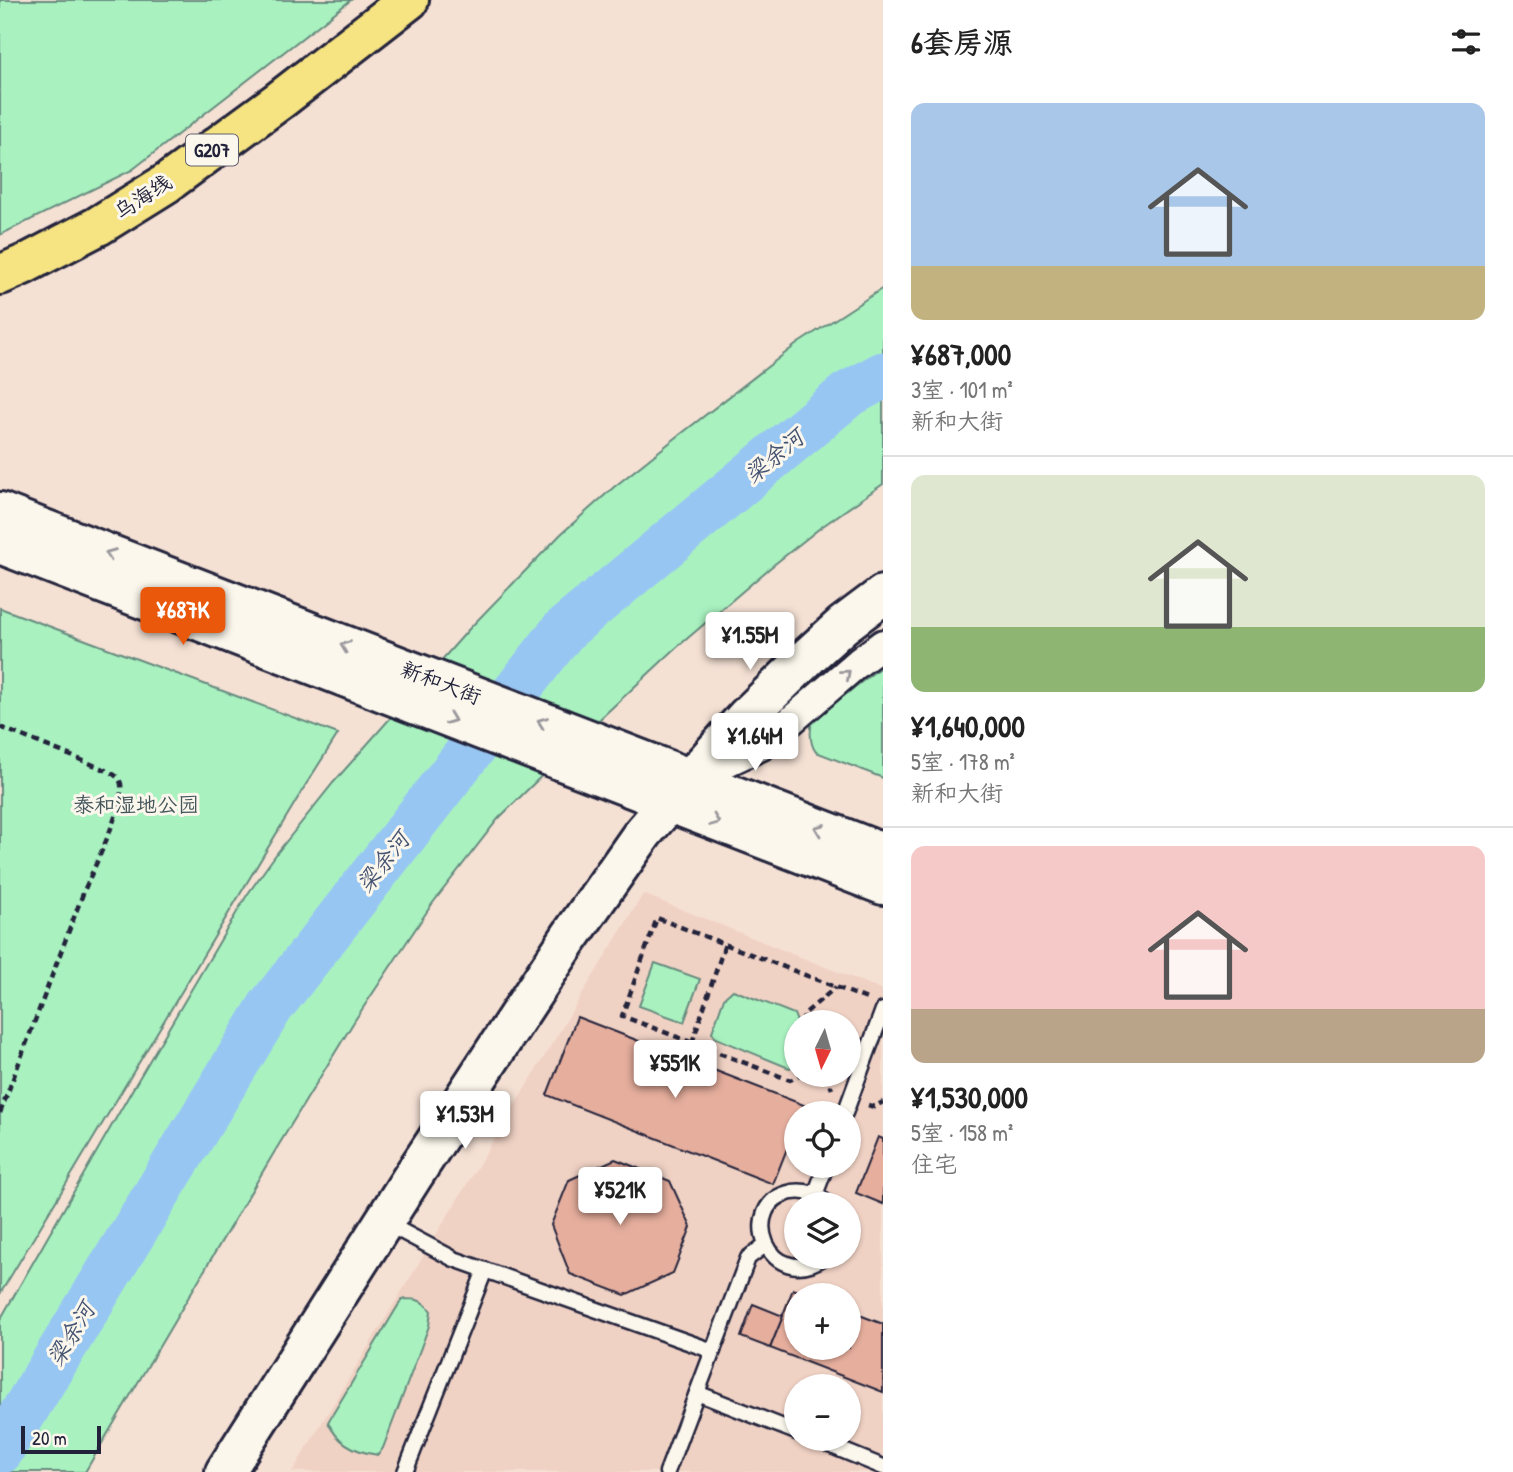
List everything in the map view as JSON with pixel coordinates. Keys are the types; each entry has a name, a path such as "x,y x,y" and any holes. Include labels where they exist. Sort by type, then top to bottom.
{"highway":[{"name":"乌海线","path":"0,275 98,226 167,183 409,0"}],"main road":[{"name":"新和大街","path":"0,512 398,682 679,791 883,885"},
{"name":"新和大街","path":"0,544 398,682"},
{"path":"225,1472 384,1222 624,859 679,791 747,717 843,625 883,595"},
{"name":"新和大街","path":"679,791 883,853"}],"street":[{"path":"679,791 763,745 883,644"}],"lane":[{"path":"849,1101 877,1006"},
{"path":"784,1195 766,1210 762,1223 765,1245 772,1255 784,1263"},
{"path":"384,1222 454,1259 713,1351"},
{"path":"667,1472 748,1258 765,1245"},
{"path":"405,1472 485,1270"},
{"path":"697,1393 784,1427"},
{"path":"844,1451 883,1467"}],"path":[{"path":"0,727 101,768 116,775 121,783 119,801 111,826 0,1113"},
{"path":"784,1078 622,1016 657,918 836,987 877,1006"},
{"path":"692,1043 725,944"},
{"path":"809,1010 836,987"}],"shaded area":[{"path":"643,894 883,990 883,1472 292,1472"}],"green space":[{"path":"0,0 351,0 132,170 0,235"},
{"path":"883,288 883,484 820,528 675,649 498,819 432,904 355,1020 85,1472 0,1472 0,1320 247,895 277,853 333,783 470,628 561,534 614,487 797,344"},
{"name":"泰和湿地公园","path":"0,608 338,734 0,1294"},
{"path":"883,665 883,778 816,752 811,733 812,721"},
{"path":"655,963 700,979 684,1022 639,1006"},
{"path":"733,990 784,1010 784,1066 716,1038 712,1032 724,998"},
{"path":"402,1299 418,1300 428,1307 431,1311 429,1326 383,1448 378,1455 370,1454 354,1449 342,1441 328,1422"}],"building":[{"path":"577,1017 794,1101 784,1101 784,1156 773,1184 547,1095"},
{"path":"878,1137 883,1139 883,1204 856,1192"},
{"path":"615,1159 670,1181 691,1227 673,1273 625,1295 570,1274 551,1225 569,1180"},
{"path":"753,1304 783,1316 770,1348 741,1337"},
{"path":"784,1312 784,1353 770,1348"},
{"path":"861,1316 883,1324 883,1392 861,1383 861,1374 837,1374 801,1360 861,1360"}],"waterway":[{"name":"梁余河","path":"0,1451 271,1006 564,630 847,395 883,375"}]}
